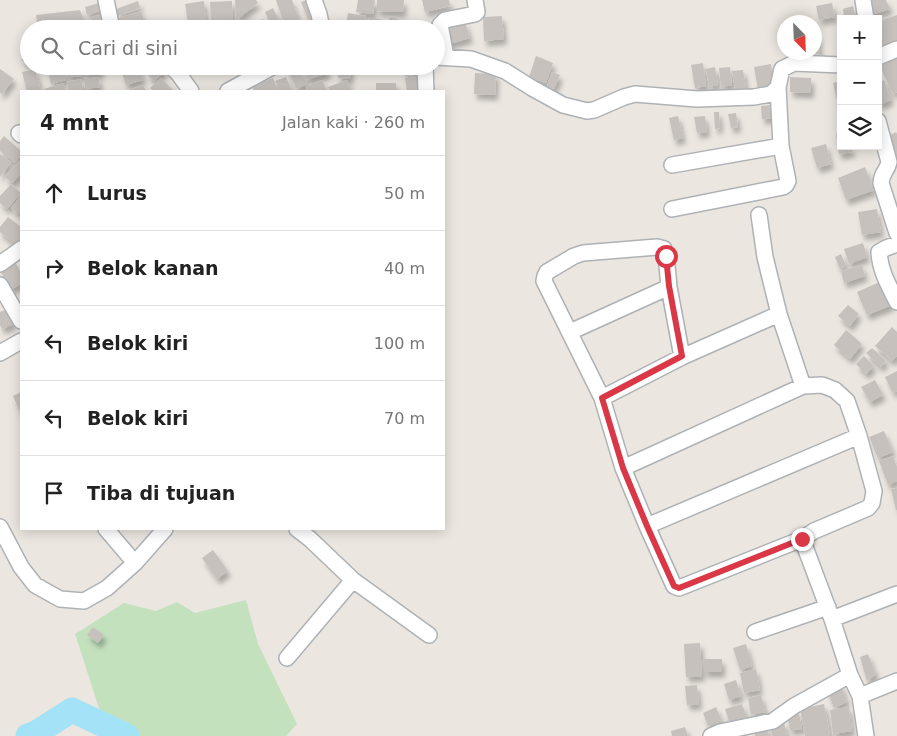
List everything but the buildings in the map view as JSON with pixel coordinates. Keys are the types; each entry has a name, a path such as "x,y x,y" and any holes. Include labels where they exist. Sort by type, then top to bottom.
{"street":[{"path":"106,0 110,20"},
{"path":"314,0 320,20"},
{"path":"445,20 473,15 476,13 475,0"},
{"path":"864,0 866,15"},
{"path":"882,55 897,49"},
{"path":"445,57 471,59 504,71 564,105 587,111 635,94 697,99 754,97 771,94 778,87"},
{"path":"672,209 786,185 788,181 781,146 778,87 782,69 794,63 837,65"},
{"path":"179,75 190,90"},
{"path":"230,90 257,75"},
{"path":"425,75 426,90"},
{"path":"882,138 889,162 888,168 881,176 881,183 897,234"},
{"path":"672,165 781,146"},
{"path":"759,215 765,257 779,314 803,386"},
{"path":"897,244 880,252 883,275 897,302"},
{"path":"623,468 803,386 822,385 835,390 847,401 874,491 872,503 868,508 814,531 802,539 679,588 674,586 623,468 602,398 544,281 547,272 574,256 583,253 658,247 664,249 682,356"},
{"path":"0,264 20,251"},
{"path":"0,285 20,319"},
{"path":"570,332 669,286"},
{"path":"602,398 682,356 779,314"},
{"path":"0,353 20,342"},
{"path":"647,526 859,436"},
{"path":"0,527 21,567 35,586 60,599 84,601 107,588 136,563 160,531"},
{"path":"107,530 136,563"},
{"path":"297,530 310,539 353,580 429,635"},
{"path":"802,539 830,613 850,674 860,696 866,736"},
{"path":"287,658 353,580"},
{"path":"755,632 897,594"},
{"path":"711,736 720,732 773,720 850,674"},
{"path":"860,696 897,681"}],"green space":[{"path":"246,600 258,644 297,724 286,736 108,736 75,634 124,603 156,611 177,602 195,613"}],"waterway":[{"path":"28,736 72,710 127,736"}],"route":[{"path":"666,256 669,286 682,356 602,398 623,468 674,586 679,588 802,539"}]}
